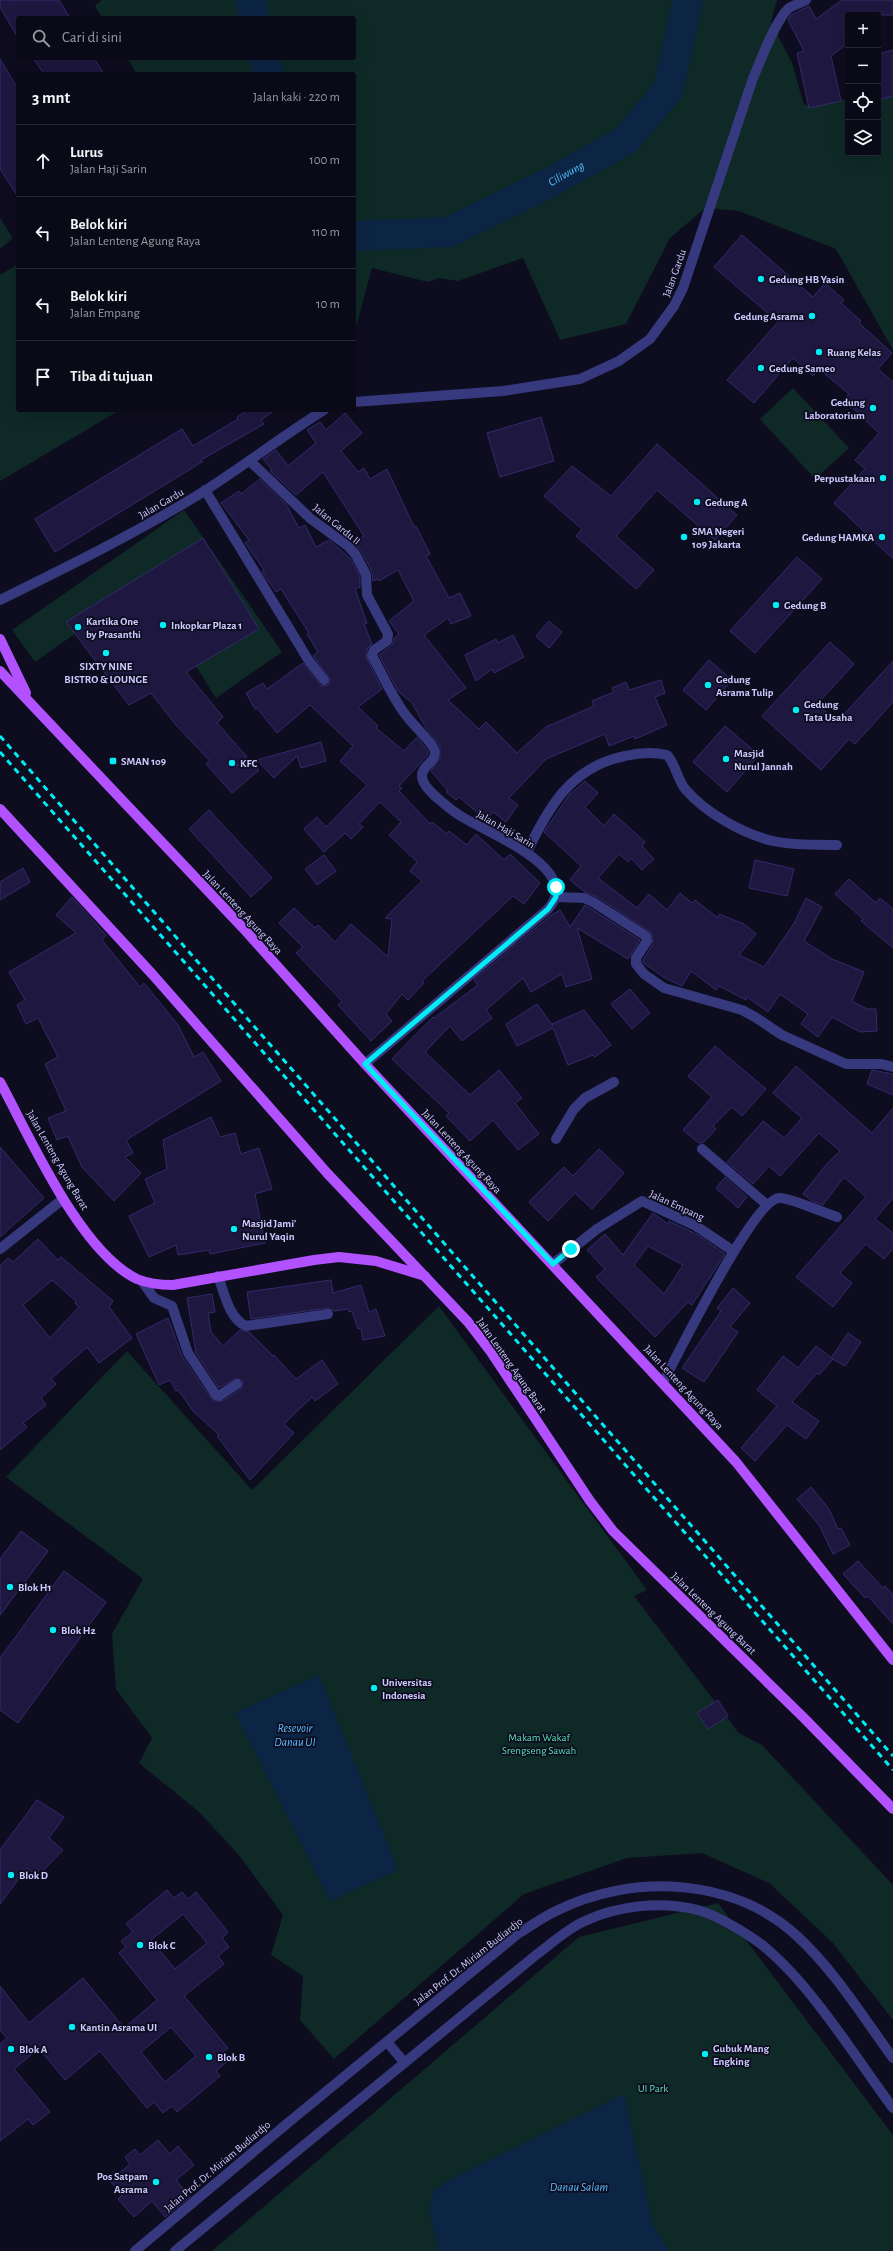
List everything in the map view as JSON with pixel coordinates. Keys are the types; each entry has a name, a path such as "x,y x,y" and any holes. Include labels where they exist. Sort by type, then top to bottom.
{"main road":[{"path":"0,639 29,701"},
{"name":"Jalan Lenteng Agung Raya","path":"0,670 242,928 365,1064 736,1462 893,1660"},
{"path":"1,814 153,975 327,1173 427,1277"},
{"name":"Jalan Lenteng Agung Barat","path":"0,1082 63,1199 101,1253 119,1268 142,1281 154,1284 173,1285 218,1276 339,1257 376,1261 427,1277 468,1322 491,1352 590,1501 613,1531 799,1712 893,1809"}],"street":[{"name":"Jalan Gardu","path":"356,402 503,391 580,378 619,361 650,339 674,306 683,288 752,81 787,4 806,0"},
{"name":"Jalan Gardu","path":"0,600 98,551 206,490 251,462 321,412"},
{"name":"Jalan Gardu II","path":"251,462 311,519 348,546 356,554 366,575 367,596 380,621"},
{"path":"206,490 309,661 324,680"},
{"name":"Jalan Haji Sarin","path":"380,621 388,634 387,641 374,650 372,656 404,714 434,749 434,757 421,774 420,779 441,802 463,818 527,852 551,875 556,887 556,897"},
{"path":"527,852 544,817 566,788 579,775 593,766 606,761 636,754 667,755 671,759 680,781 692,796 724,819 750,833 772,841 785,843 838,845"},
{"path":"365,1064 548,909 556,897 584,898 593,902 646,936 647,941 636,958 636,964 644,974 664,988 742,1010 782,1035 846,1064 881,1064 893,1067"},
{"path":"556,1139 574,1109 585,1098 614,1082"},
{"path":"702,1149 766,1204"},
{"path":"663,1382 734,1251 766,1204 777,1198 786,1198 817,1212 836,1217"},
{"path":"0,1249 63,1199"},
{"name":"Jalan Empang","path":"553,1264 597,1229 642,1201 696,1226 734,1251"},
{"path":"218,1276 234,1316 246,1326 328,1314"},
{"path":"142,1281 154,1298 172,1306 188,1353 216,1395 219,1396 237,1384"},
{"name":"Jalan Prof. Dr. Miriam Budiardjo","path":"135,2251 520,1933 556,1911 598,1895 623,1889 654,1886 698,1888 737,1898 772,1916 796,1935 816,1954 893,2058"},
{"path":"175,2251 536,1955 584,1921 624,1908 659,1906 699,1910 740,1930 767,1949 792,1973 813,1998 893,2108"},
{"path":"387,2042 404,2062"}],"green space":[{"path":"102,0 777,0 771,22 792,63 804,105 845,99 845,156 881,156 881,95 893,93 893,350 836,249 739,211 705,208 670,238 626,324 560,340 523,258 458,281 439,278 428,282 372,268 356,328 356,72 136,72 128,60 356,60 356,16 101,16 95,6"},
{"path":"0,218 13,238 0,249"},
{"path":"16,265 16,412 117,412 0,481 0,275"},
{"path":"793,388 849,448 815,479 760,419"},
{"path":"184,510 282,652 216,698 192,660 79,631 35,662 12,630"},
{"name":"Makam Wakaf Srengseng Sawah","path":"439,1306 647,1590 634,1596 739,1733 762,1745 893,1885 893,2020 832,1942 769,1883 702,1853 627,1858 524,1894 334,2059 300,2020 303,1976 271,1955 283,1915 239,1855 199,1812 139,1763 152,1738 116,1689 112,1634 143,1579 6,1477 127,1351 252,1490"},
{"name":"UI Park","path":"718,1903 893,2135 893,2251 212,2251 579,1937"}],"water":[{"name":"Resevoir Danau UI","path":"319,1675 398,1870 330,1901 235,1713"},
{"name":"Danau Salam","path":"624,2094 653,2224 669,2251 439,2251 429,2211 433,2192 449,2180"}],"building":[{"path":"0,0 59,0 69,16 16,16 16,35 0,7"},
{"path":"842,0 893,0 893,15 881,15 881,12 845,12 845,45 831,56 841,101 809,108 797,53 804,51 788,20 791,15 809,6 816,19"},
{"path":"893,50 893,96 881,99 881,84 881,53"},
{"path":"0,59 16,86 16,194 0,169"},
{"path":"34,60 95,60 103,72 43,72"},
{"path":"742,235 813,297 825,283 844,300 841,303 861,321 859,323 892,353 878,369 893,382 893,559 834,503 865,469 855,460 879,433 844,400 849,394 819,369 813,376 793,358 754,403 727,380 778,322 714,267"},
{"path":"245,412 272,412 261,420 264,424 201,460 202,462 55,552 35,519 182,429 193,446 238,419 237,417"},
{"path":"345,413 362,433 341,451 358,472 364,468 370,479 387,469 414,527 416,526 430,554 426,556 449,598 460,593 471,616 451,624 448,618 424,635 466,688 448,700 479,729 486,722 517,753 546,727 594,706 592,701 614,692 612,688 626,682 629,690 661,680 665,693 655,697 667,725 635,739 634,736 609,746 605,734 546,759 509,798 518,805 506,822 493,812 486,820 459,797 456,800 446,792 448,791 431,771 440,758 440,746 426,728 412,703 398,691 379,655 392,645 394,638 399,634 389,621 414,601 398,570 379,581 378,579 373,581 372,572 362,552 353,542 364,536 323,472 296,495 270,471 272,470 263,459 276,450 288,466 316,443 307,430 320,422 326,430"},
{"path":"541,417 554,461 500,477 487,433"},
{"name":"Gedung A","path":"657,444 737,515 715,540 657,490 616,536 654,570 636,589 576,536 582,529 544,496 572,466 611,496"},
{"path":"260,479 286,504 299,528 305,525 316,547 329,540 351,559 360,577 360,587 355,589 367,623 364,624 372,644 368,648 366,657 382,689 358,707 378,726 376,728 404,751 417,737 428,751 427,756 399,786 402,788 399,791 430,824 432,822 447,834 449,831 467,845 476,834 504,860 510,854 540,883 524,904 513,896 422,981 424,983 408,1000 402,994 386,1014 392,1021 371,1041 338,1005 342,1001 296,953 303,947 279,923 294,908 315,928 318,925 335,942 351,924 388,957 392,919 385,918 422,881 410,871 417,862 389,835 401,822 380,802 359,824 363,827 351,839 345,833 324,852 304,829 317,817 326,827 367,785 340,761 353,746 310,705 277,733 257,708 255,709 246,693 263,683 267,689 303,663 321,686 328,685 330,679 313,656 318,652 307,634 309,633 281,589 276,592 262,572 264,570 245,543 249,540 221,503 239,491 241,494"},
{"name":"Inkopkar Plaza 1","path":"203,538 259,629 186,672 223,717 217,723 247,757 236,766 251,762 259,770 232,793 206,764 210,761 176,725 151,693 129,705 66,622"},
{"name":"Gedung B","path":"797,557 822,579 755,653 730,631"},
{"path":"549,621 562,632 549,648 536,636"},
{"path":"513,635 524,657 494,673 492,669 476,681 465,655 496,639 498,643"},
{"name":"Gedung Tata Usaha","path":"830,642 854,664 817,704 837,722 893,661 893,702 855,744 849,739 821,770 762,716"},
{"name":"Gedung Asrama Tulip","path":"709,660 732,680 706,710 683,690"},
{"name":"Masjid Nurul Jannah","path":"725,726 759,755 727,792 693,762"},
{"path":"321,742 326,761 301,768 297,756 274,778 257,760"},
{"path":"585,781 598,793 585,807 604,826 614,814 645,842 642,846 654,859 642,870 631,858 628,862 619,854 598,878 637,908 649,894 667,910 680,893 692,903 695,900 718,918 719,914 744,924 756,934 739,955 764,967 795,922 806,898 822,907 804,941 832,959 864,972 852,1001 867,1009 876,1009 877,1031 860,1032 832,1017 818,1037 801,1024 808,1014 780,994 768,1012 747,997 746,1000 719,986 716,990 691,971 682,986 665,978 642,962 653,944 651,932 597,897 585,892 570,880 581,866 544,832 569,795"},
{"path":"209,810 272,878 251,897 189,829"},
{"path":"324,855 336,871 317,885 305,869"},
{"path":"755,860 794,869 787,896 749,888"},
{"path":"23,868 30,882 0,900 0,882"},
{"path":"849,879 876,903 880,898 893,909 893,948 861,921 863,919 835,894"},
{"path":"72,897 106,935 102,940 140,987 144,983 178,1025 194,1057 203,1052 221,1081 126,1140 133,1153 125,1157 141,1173 114,1201 82,1167 68,1136 57,1140 48,1118 66,1111 45,1064 58,1057 38,1018 26,1024 17,1005 25,1000 9,972 76,933 56,915"},
{"path":"585,905 640,940 628,959 577,928 592,979 566,987 562,974 531,992 523,978 486,1010 492,1018 462,1041 450,1026 425,1052 470,1095 499,1070 522,1098 515,1103 539,1134 518,1150 493,1120 470,1141 446,1116 449,1113 392,1059 433,1017 434,1018 478,985 474,980 551,915 560,910 570,927"},
{"path":"630,989 650,1013 632,1029 611,1004"},
{"path":"537,1004 553,1026 552,1024 584,1010 611,1045 595,1057 593,1055 568,1065 553,1028 517,1046 506,1024"},
{"path":"715,1046 766,1089 742,1116 732,1107 713,1126 716,1129 703,1143 699,1143 683,1130 712,1097 688,1076"},
{"path":"796,1066 872,1133 893,1108 893,1198 875,1219 893,1233 893,1249 884,1259 866,1244 840,1273 852,1283 833,1307 796,1277 866,1197 844,1177 823,1205 812,1201 803,1194 825,1166 840,1151 819,1133 780,1176 769,1166 753,1184 727,1162 763,1121 784,1138 802,1118 773,1093"},
{"path":"872,1070 893,1074 893,1095 867,1084"},
{"path":"211,1117 220,1137 235,1133 241,1154 259,1148 272,1189 255,1194 265,1243 210,1254 209,1250 178,1255 176,1245 149,1257 129,1216 155,1203 145,1179 167,1169 163,1140"},
{"path":"0,1147 44,1198 0,1237"},
{"path":"599,1149 624,1173 592,1209 575,1193 548,1221 529,1202 564,1167 573,1176"},
{"path":"725,1177 747,1197 738,1208 716,1188"},
{"path":"653,1213 668,1224 669,1221 698,1235 725,1254 692,1305 688,1302 655,1337 596,1277 605,1269 587,1250 605,1234 623,1255","holes":["648,1246 683,1265 664,1294 634,1265"]},
{"path":"38,1239 58,1260 61,1257 113,1301 109,1307 132,1338 99,1363 87,1347 51,1379 56,1384 41,1398 46,1405 23,1423 27,1427 0,1450 0,1266 8,1258 13,1262","holes":["52,1280 76,1301 75,1303 79,1307 50,1338 23,1305"]},
{"path":"331,1280 333,1293 361,1285 369,1312 376,1309 385,1336 363,1340 361,1328 358,1329 352,1311 349,1312 348,1309 334,1311 327,1308 251,1319 247,1292"},
{"path":"733,1288 750,1303 730,1327 738,1332 704,1382 682,1368 721,1311 717,1308"},
{"path":"212,1294 215,1312 208,1313 211,1332 223,1346 240,1330 249,1332 273,1356 274,1355 296,1379 322,1360 338,1384 315,1401 312,1397 284,1424 294,1433 250,1480 217,1436 219,1435 193,1411 178,1390 176,1391 170,1380 159,1385 136,1334 168,1318 182,1356 214,1401 223,1401 241,1389 243,1381 236,1378 219,1388 196,1353 187,1298"},
{"path":"848,1333 861,1342 845,1366 831,1358"},
{"path":"816,1346 833,1359 819,1375 817,1373 792,1402 819,1421 806,1439 787,1425 755,1461 741,1448 777,1406 757,1390 783,1356 798,1368"},
{"path":"811,1487 829,1509 838,1529 841,1528 850,1545 833,1554 819,1525 797,1499"},
{"name":"Blok H1","path":"21,1531 48,1551 0,1615 0,1559"},
{"path":"858,1561 883,1588 885,1586 893,1595 893,1624 868,1596 865,1598 843,1574"},
{"name":"Blok H2","path":"64,1571 106,1602 18,1723 0,1710 0,1658"},
{"path":"718,1700 728,1716 708,1729 697,1713"},
{"name":"Blok D","path":"37,1800 64,1817 49,1838 63,1850 37,1877 27,1868 0,1904 0,1850"},
{"path":"167,1890 174,1898 182,1892 188,1899 196,1892 228,1932 222,1938 229,1947 218,1956 224,1964 184,1996 228,2048 220,2054 227,2062 216,2071 220,2076 177,2112 172,2106 163,2113 154,2102 147,2108 100,2051 65,2080 39,2048 14,2069 50,2112 33,2125 28,2119 0,2141 0,2044 7,2038 0,2030 0,1986 29,2023 83,1978 124,2028 157,2000 119,1953 126,1947 121,1941 133,1932 126,1924","holes":["183,1914 207,1943 175,1969 151,1940","171,2027 196,2056 165,2082 141,2052"]},
{"path":"158,2140 170,2154 178,2146 194,2165 176,2180 190,2197 165,2217 152,2201 134,2217 118,2199 122,2195 110,2181 130,2164 125,2157 135,2149 140,2155"}],"waterway":[{"name":"Ciliwung","path":"251,0 254,16"},
{"name":"Ciliwung","path":"356,236 449,232 549,183 626,140 668,90 688,0"},
{"name":"Ciliwung","path":"265,60 268,72"}],"railway":[{"path":"0,736 893,1756"},
{"path":"0,752 893,1770"}],"place":[{"name":"Gedung HB Yasin","path":"761,279"},
{"name":"Gedung Asrama","path":"812,316"},
{"name":"Ruang Kelas","path":"819,352"},
{"name":"Gedung Sameo","path":"761,368"},
{"name":"Gedung Laboratorium","path":"873,408"},
{"name":"Perpustakaan","path":"883,478"},
{"name":"Gedung A","path":"697,502"},
{"name":"SMA Negeri 109 Jakarta","path":"684,537"},
{"name":"Gedung HAMKA","path":"882,537"},
{"name":"Gedung B","path":"776,605"},
{"name":"Inkopkar Plaza 1","path":"163,625"},
{"name":"Kartika One by Prasanthi","path":"78,627"},
{"name":"SIXTY NINE BISTRO & LOUNGE","path":"106,653"},
{"name":"Gedung Asrama Tulip","path":"708,685"},
{"name":"Gedung Tata Usaha","path":"796,710"},
{"name":"Masjid Nurul Jannah","path":"726,759"},
{"name":"SMAN 109","path":"113,761"},
{"name":"KFC","path":"232,763"},
{"name":"Masjid Jami' Nurul Yaqin","path":"234,1229"},
{"name":"Blok H1","path":"10,1587"},
{"name":"Blok H2","path":"53,1630"},
{"name":"Universitas Indonesia","path":"374,1688"},
{"name":"Blok D","path":"11,1875"},
{"name":"Blok C","path":"140,1945"},
{"name":"Kantin Asrama UI","path":"72,2027"},
{"name":"Blok A","path":"11,2049"},
{"name":"Gubuk Mang Engking","path":"705,2054"},
{"name":"Blok B","path":"209,2057"},
{"name":"Pos Satpam Asrama","path":"156,2182"}],"route":[{"path":"556,887 556,897 548,909 539,915 365,1064 553,1264 571,1249"}]}
